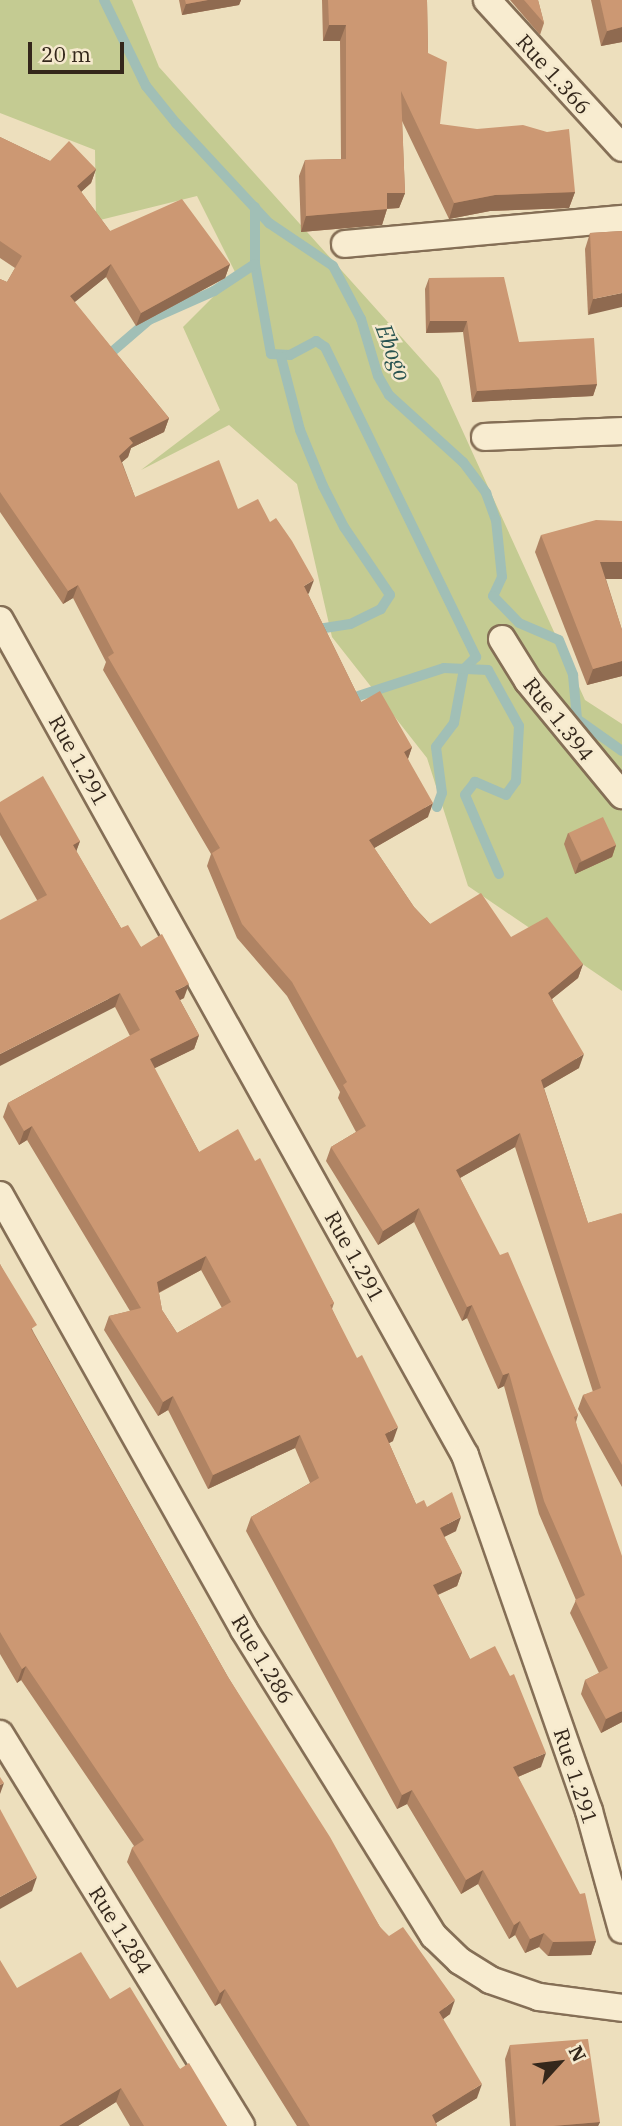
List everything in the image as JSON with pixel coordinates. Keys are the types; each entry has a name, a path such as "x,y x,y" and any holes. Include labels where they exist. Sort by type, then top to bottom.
{"street":[{"name":"Rue 1.366","path":"487,0 622,148"},
{"path":"345,244 622,219"},
{"path":"485,438 622,431"},
{"name":"Rue 1.291","path":"0,620 465,1455 589,1811 622,1930"},
{"name":"Rue 1.394","path":"502,639 527,681 622,795"},
{"name":"Rue 1.286","path":"0,1195 244,1630 434,1937 460,1961 490,1980 539,1997 622,2008"},
{"name":"Rue 1.284","path":"0,1734 241,2126"}],"green space":[{"path":"0,0 132,0 159,67 439,379 585,700 622,724 622,991 468,886 427,758 332,637 297,484 229,425 141,470 220,410 183,327 236,274 197,196 96,221 95,150 0,113"}],"building":[{"path":"185,0 208,0 186,4"},
{"path":"328,0 427,0 428,53 447,62 440,124 477,129 523,125 547,132 569,129 575,192 495,195 454,203 401,91 405,193 387,193 387,209 306,216 305,160 346,159 346,25 329,25"},
{"path":"524,0 538,0 544,23"},
{"path":"600,0 622,0 622,27 607,31"},
{"path":"0,137 50,161 69,141 96,169 77,186 110,231 182,199 230,264 141,313 111,264 70,296 169,418 129,438 133,443 119,456 135,497 219,460 238,509 258,499 270,522 276,518 292,541 314,580 304,586 361,702 380,691 412,747 404,752 433,803 369,840 414,907 430,924 481,893 511,937 547,917 583,964 548,993 584,1054 541,1080 588,1223 622,1214 622,1465 583,1395 601,1388 520,1133 456,1170 500,1255 508,1252 578,1415 574,1417 622,1556 622,1711 606,1719 585,1680 608,1668 575,1600 585,1595 544,1501 509,1373 503,1375 472,1305 467,1307 419,1208 383,1231 331,1147 366,1126 343,1085 347,1082 292,982 242,924 212,853 220,848 108,657 114,653 78,585 68,591 0,492 0,279 7,282 22,256 0,241"},
{"path":"622,231 622,293 593,299 590,233"},
{"path":"504,277 519,342 594,338 597,384 477,391 467,321 430,321 429,278"},
{"path":"596,520 622,521 622,562 600,562 622,630 622,661 593,669 541,535"},
{"path":"43,776 80,841 73,845 121,928 128,925 141,947 162,934 189,984 175,991 199,1035 150,1059 199,1152 238,1129 255,1161 260,1158 334,1303 330,1305 357,1358 362,1355 398,1427 385,1434 416,1504 424,1500 427,1507 452,1492 461,1517 440,1528 462,1572 433,1585 470,1659 495,1646 510,1676 514,1674 546,1753 513,1767 580,1894 585,1893 596,1941 553,1942 544,1933 530,1939 520,1921 514,1925 483,1870 466,1880 412,1790 402,1795 251,1517 319,1478 300,1435 213,1475 173,1396 163,1402 109,1316 141,1308 32,1126 24,1131 8,1103 140,1030 120,993 0,1054 0,920 47,895 0,812 0,802","holes":["206,1256 231,1302 177,1333 162,1310 157,1282"]},
{"path":"603,817 616,845 582,861 569,833"},
{"path":"0,1264 37,1325 31,1329 228,1677 330,1837 380,1927 389,1936 403,1927 455,2000 439,2012 482,2084 432,2115 437,2126 310,2126 225,1989 220,1993 132,1848 144,1840 26,1666 22,1669 0,1632"},
{"path":"0,1809 37,1877 0,1897"},
{"path":"81,1952 110,1999 130,1987 180,2069 189,2063 227,2126 144,2126 121,2088 59,2126 0,2126 0,1960 17,1988"},
{"path":"588,2039 600,2122 516,2126 510,2045"}],"waterway":[{"name":"Ebogo","path":"104,0 146,86 176,123 269,223 333,266 361,319 378,376 389,395 463,462 486,493 496,520 502,577 493,596 519,623 559,640 573,675 577,719 622,751"},
{"path":"255,207 255,264 271,354 290,355 316,341 325,347 476,657 464,669 454,723 436,747 442,793 437,807"},
{"path":"106,357 149,320 214,291 255,264"},
{"path":"281,357 300,430 323,486 344,527 390,595 381,609 350,624 313,630"},
{"path":"346,700 444,668 488,670 519,726 516,781 506,795 475,782 465,795 499,874"}]}
